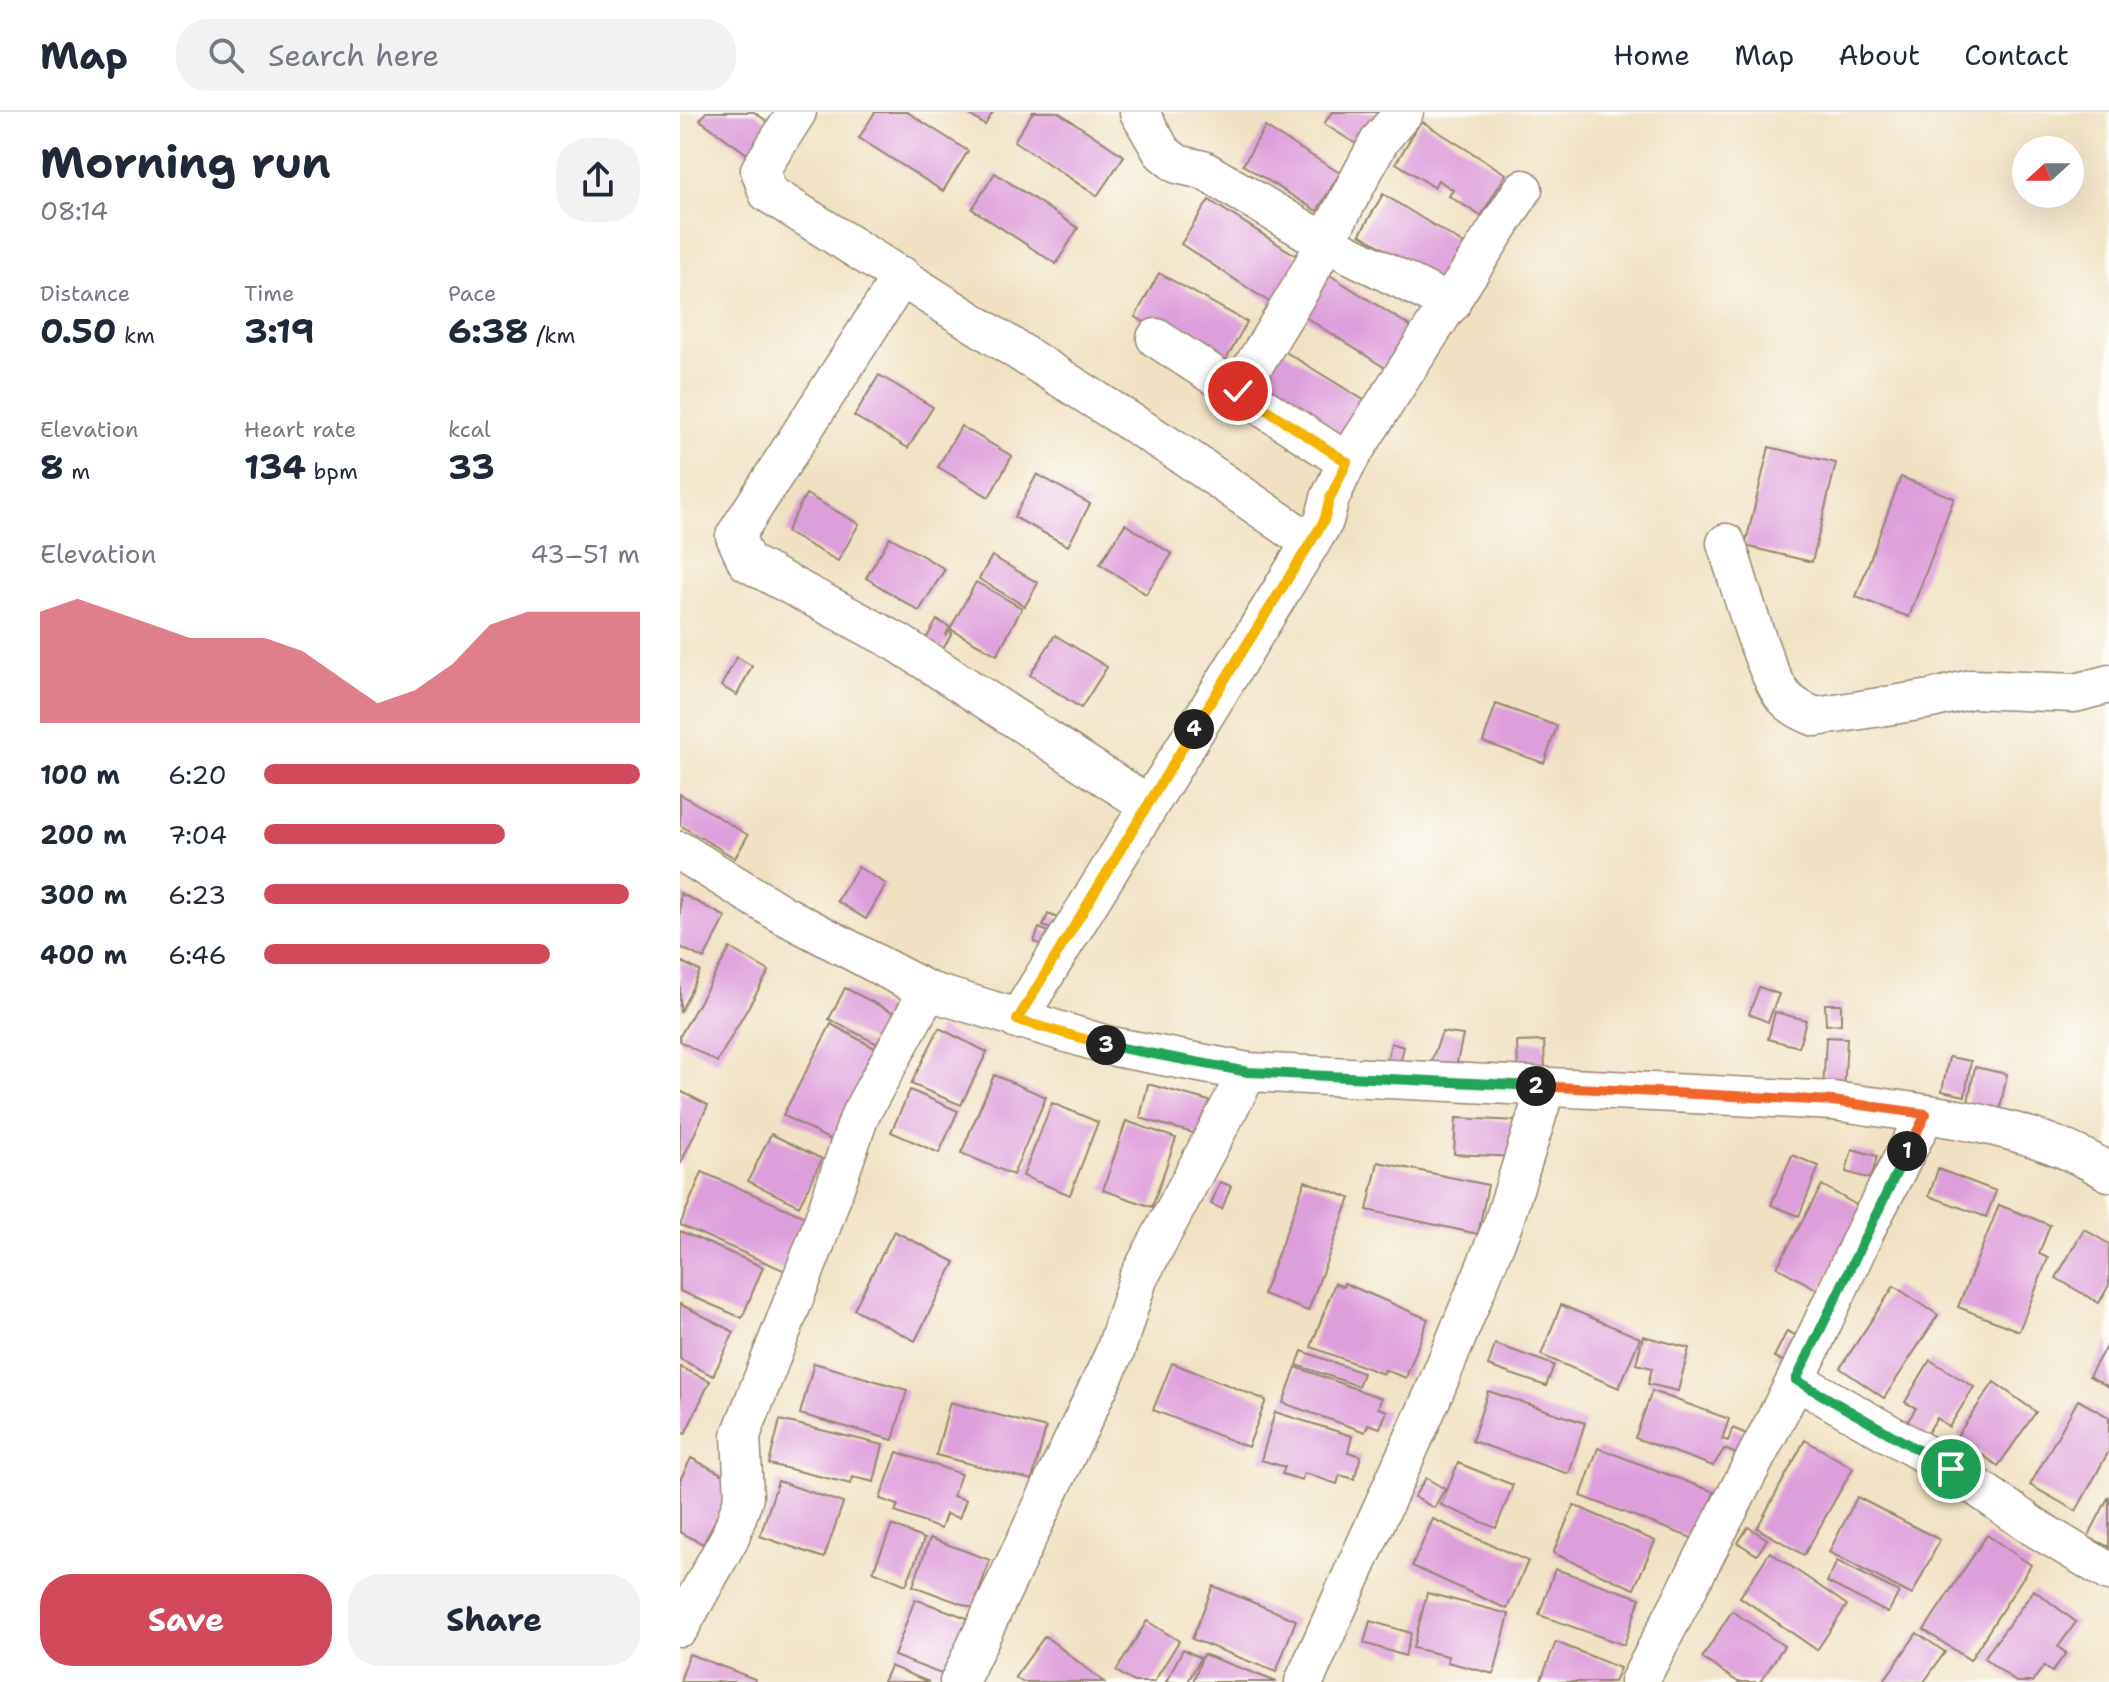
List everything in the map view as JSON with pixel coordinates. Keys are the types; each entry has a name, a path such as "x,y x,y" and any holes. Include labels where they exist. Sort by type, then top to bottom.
{"street":[{"path":"1139,112 1162,152 1177,164 1203,170 1325,242 1451,304"},
{"path":"1238,391 1380,140 1404,112"},
{"path":"789,115 760,170 768,193 1186,457 1311,543"},
{"path":"1017,1020 1147,804 1311,543 1324,521 1330,498 1347,462 1523,189"},
{"path":"902,276 735,536 739,551 747,562 897,642 1147,804"},
{"path":"1156,338 1347,462"},
{"path":"1726,543 1771,674 1783,696 1799,710 1816,717 1971,689 2075,693 2109,684"},
{"path":"680,851 782,914 928,991 1110,1046 1248,1072 1833,1101 1926,1114 2008,1131 2078,1153 2109,1172"},
{"path":"680,1627 730,1537 740,1510 744,1497 741,1435 816,1242 860,1115 928,991"},
{"path":"959,1682 1115,1352 1138,1279 1248,1072"},
{"path":"1304,1682 1433,1395 1503,1224 1546,1087"},
{"path":"1639,1682 1796,1380 1868,1225 1926,1114"},
{"path":"1796,1380 1951,1469 2108,1573"}],"building":[{"path":"706,112 754,112 772,125 750,156 700,120"},
{"path":"875,112 907,112 968,151 943,191 859,138"},
{"path":"965,112 993,112 985,125"},
{"path":"1033,112 1058,112 1124,156 1097,196 1014,141"},
{"path":"1332,112 1378,112 1358,145 1324,124"},
{"path":"1421,121 1506,174 1481,216 1449,196 1453,190 1438,180 1434,187 1396,163"},
{"path":"1265,127 1340,173 1317,211 1243,165"},
{"path":"995,173 1078,228 1056,264 972,209"},
{"path":"1383,194 1464,244 1440,283 1360,234"},
{"path":"1209,200 1303,260 1274,305 1181,244"},
{"path":"1159,273 1247,322 1223,365 1135,317"},
{"path":"1328,274 1413,328 1387,369 1302,315"},
{"path":"1279,348 1367,402 1343,442 1255,388"},
{"path":"879,375 933,407 908,448 854,416"},
{"path":"961,426 1012,456 989,497 938,467"},
{"path":"1769,447 1836,463 1812,562 1745,546"},
{"path":"1037,474 1090,504 1068,546 1014,517"},
{"path":"1901,477 1954,498 1909,617 1856,597"},
{"path":"806,494 859,524 838,561 786,532"},
{"path":"1125,524 1172,554 1146,594 1100,564"},
{"path":"890,537 945,569 919,611 866,578"},
{"path":"992,556 1038,583 1025,606 979,579"},
{"path":"976,582 1022,608 997,655 950,629"},
{"path":"937,620 950,627 945,636 949,631 952,633 943,649 926,639"},
{"path":"1055,635 1107,667 1081,708 1030,675"},
{"path":"737,657 752,666 737,695 721,686"},
{"path":"1496,704 1557,726 1544,763 1483,742"},
{"path":"680,794 748,835 735,858 680,825"},
{"path":"858,867 886,884 866,919 837,901"},
{"path":"680,893 726,917 704,959 680,947"},
{"path":"1048,914 1060,919 1055,931 1043,926"},
{"path":"1039,928 1053,934 1047,947 1034,942"},
{"path":"730,948 769,971 717,1062 680,1041 680,1036"},
{"path":"680,961 700,971 680,1013"},
{"path":"1759,987 1779,994 1768,1022 1749,1014"},
{"path":"845,988 898,1015 883,1047 829,1019"},
{"path":"1825,1004 1841,1004 1841,1024 1826,1025"},
{"path":"1775,1012 1806,1020 1799,1047 1768,1039"},
{"path":"831,1024 882,1052 834,1142 783,1115"},
{"path":"939,1028 987,1052 961,1105 911,1084"},
{"path":"1442,1032 1463,1035 1456,1067 1431,1062"},
{"path":"1826,1037 1847,1038 1844,1093 1823,1092"},
{"path":"1544,1041 1545,1071 1518,1072 1517,1042"},
{"path":"1391,1043 1404,1047 1398,1072 1385,1068"},
{"path":"1949,1057 1971,1061 1965,1096 1942,1091"},
{"path":"1975,1067 2007,1074 2000,1109 1968,1102"},
{"path":"994,1075 1046,1097 1013,1175 961,1153"},
{"path":"1148,1084 1213,1102 1204,1136 1140,1118"},
{"path":"910,1090 958,1111 939,1153 891,1132"},
{"path":"680,1091 708,1105 680,1165"},
{"path":"1052,1103 1098,1122 1070,1195 1023,1176"},
{"path":"1456,1118 1519,1121 1517,1157 1454,1154"},
{"path":"1126,1121 1176,1138 1152,1207 1103,1190"},
{"path":"771,1134 822,1159 799,1206 748,1181"},
{"path":"1852,1149 1877,1156 1871,1179 1846,1172"},
{"path":"1792,1155 1819,1166 1799,1216 1771,1205"},
{"path":"1378,1162 1488,1185 1478,1234 1367,1210"},
{"path":"1938,1169 1996,1191 1986,1217 1929,1196"},
{"path":"702,1172 812,1220 790,1273 680,1225"},
{"path":"1305,1181 1350,1198 1308,1311 1263,1294"},
{"path":"1220,1182 1231,1186 1222,1209 1211,1204"},
{"path":"1822,1185 1865,1210 1820,1291 1777,1267"},
{"path":"1999,1205 2050,1225 2039,1254 2048,1258 2019,1331 1958,1307"},
{"path":"2084,1229 2109,1244 2109,1285 2099,1303 2056,1278"},
{"path":"680,1231 763,1267 742,1318 680,1291"},
{"path":"894,1231 955,1262 915,1341 854,1309"},
{"path":"1335,1283 1343,1287 1344,1283 1428,1319 1406,1378 1385,1370 1383,1374 1311,1347"},
{"path":"1894,1286 1938,1315 1884,1398 1840,1368"},
{"path":"680,1304 734,1332 713,1376 680,1359"},
{"path":"1561,1305 1640,1338 1619,1388 1541,1355"},
{"path":"1787,1331 1804,1339 1791,1365 1774,1357"},
{"path":"1643,1336 1689,1348 1678,1391 1648,1384 1652,1368 1636,1364"},
{"path":"2109,1341 2109,1387 2089,1376"},
{"path":"1495,1344 1554,1365 1546,1386 1488,1366"},
{"path":"1302,1351 1363,1373 1358,1386 1297,1365"},
{"path":"1930,1360 1974,1387 1949,1427 1937,1418 1925,1437 1906,1424 1916,1408 1905,1402"},
{"path":"814,1363 907,1390 893,1440 800,1414"},
{"path":"1172,1363 1266,1400 1248,1447 1153,1410"},
{"path":"680,1367 710,1381 685,1434 680,1431"},
{"path":"1296,1367 1381,1398 1378,1408 1387,1411 1380,1428 1368,1424 1365,1432 1283,1403"},
{"path":"1994,1382 2036,1412 1998,1466 1957,1436"},
{"path":"1488,1391 1585,1423 1569,1474 1472,1441"},
{"path":"1652,1391 1729,1419 1722,1439 1728,1441 1733,1428 1758,1439 1750,1459 1724,1449 1713,1466 1635,1438"},
{"path":"2078,1400 2109,1417 2109,1451 2076,1511 2030,1485"},
{"path":"950,1402 1046,1428 1032,1480 936,1455"},
{"path":"1275,1412 1352,1436 1348,1452 1361,1456 1354,1479 1340,1475 1337,1484 1304,1473 1302,1480 1282,1474 1285,1467 1261,1460"},
{"path":"780,1420 883,1445 874,1482 853,1477 851,1484 769,1464"},
{"path":"1805,1440 1853,1468 1804,1555 1757,1528"},
{"path":"1598,1448 1714,1492 1697,1540 1581,1496"},
{"path":"897,1452 961,1474 953,1496 966,1500 959,1518 946,1514 941,1529 895,1512 898,1505 880,1499"},
{"path":"691,1458 735,1481 703,1544 680,1532 680,1480"},
{"path":"1458,1463 1513,1485 1496,1528 1441,1505"},
{"path":"1426,1478 1445,1489 1434,1508 1414,1497"},
{"path":"778,1481 843,1503 824,1558 760,1536"},
{"path":"2109,1496 2109,1547 2088,1537"},
{"path":"1857,1497 1940,1540 1912,1595 1829,1552"},
{"path":"1574,1505 1655,1541 1634,1589 1553,1553"},
{"path":"1433,1519 1528,1561 1507,1609 1412,1566"},
{"path":"892,1525 924,1539 906,1585 873,1571"},
{"path":"1748,1527 1767,1539 1757,1555 1738,1543"},
{"path":"1987,1535 2031,1565 1970,1660 1924,1630"},
{"path":"930,1538 990,1560 973,1608 913,1586"},
{"path":"1770,1552 1847,1605 1817,1650 1740,1597"},
{"path":"1837,1561 1899,1592 1888,1613 1827,1582"},
{"path":"1555,1569 1640,1598 1624,1645 1539,1615"},
{"path":"1213,1586 1296,1620 1276,1672 1192,1639"},
{"path":"2034,1590 2076,1622 2058,1647 2066,1653 2052,1672 2044,1666 2032,1682 2016,1682 1984,1658"},
{"path":"1427,1593 1509,1614 1494,1674 1447,1662 1448,1656 1413,1648"},
{"path":"915,1599 970,1619 949,1677 894,1656"},
{"path":"1732,1611 1784,1646 1760,1682 1738,1682 1702,1658"},
{"path":"1147,1621 1179,1641 1154,1682 1134,1682 1116,1671"},
{"path":"1370,1621 1411,1633 1405,1656 1364,1643"},
{"path":"1917,1633 1945,1652 1924,1682 1883,1682"},
{"path":"1045,1636 1104,1682 1022,1682 1015,1677"},
{"path":"1556,1642 1620,1668 1614,1682 1540,1682"},
{"path":"1183,1649 1200,1658 1188,1682 1166,1682"},
{"path":"689,1654 755,1679 754,1682 680,1682"},
{"path":"1203,1654 1277,1682 1193,1682"},
{"path":"890,1666 929,1682 883,1682"}],"route":[{"path":"1238,391 1347,462 1330,498 1324,521 1147,804 1017,1020 1110,1046 1248,1072 1833,1101 1926,1114 1868,1225 1796,1380 1951,1469"}]}
